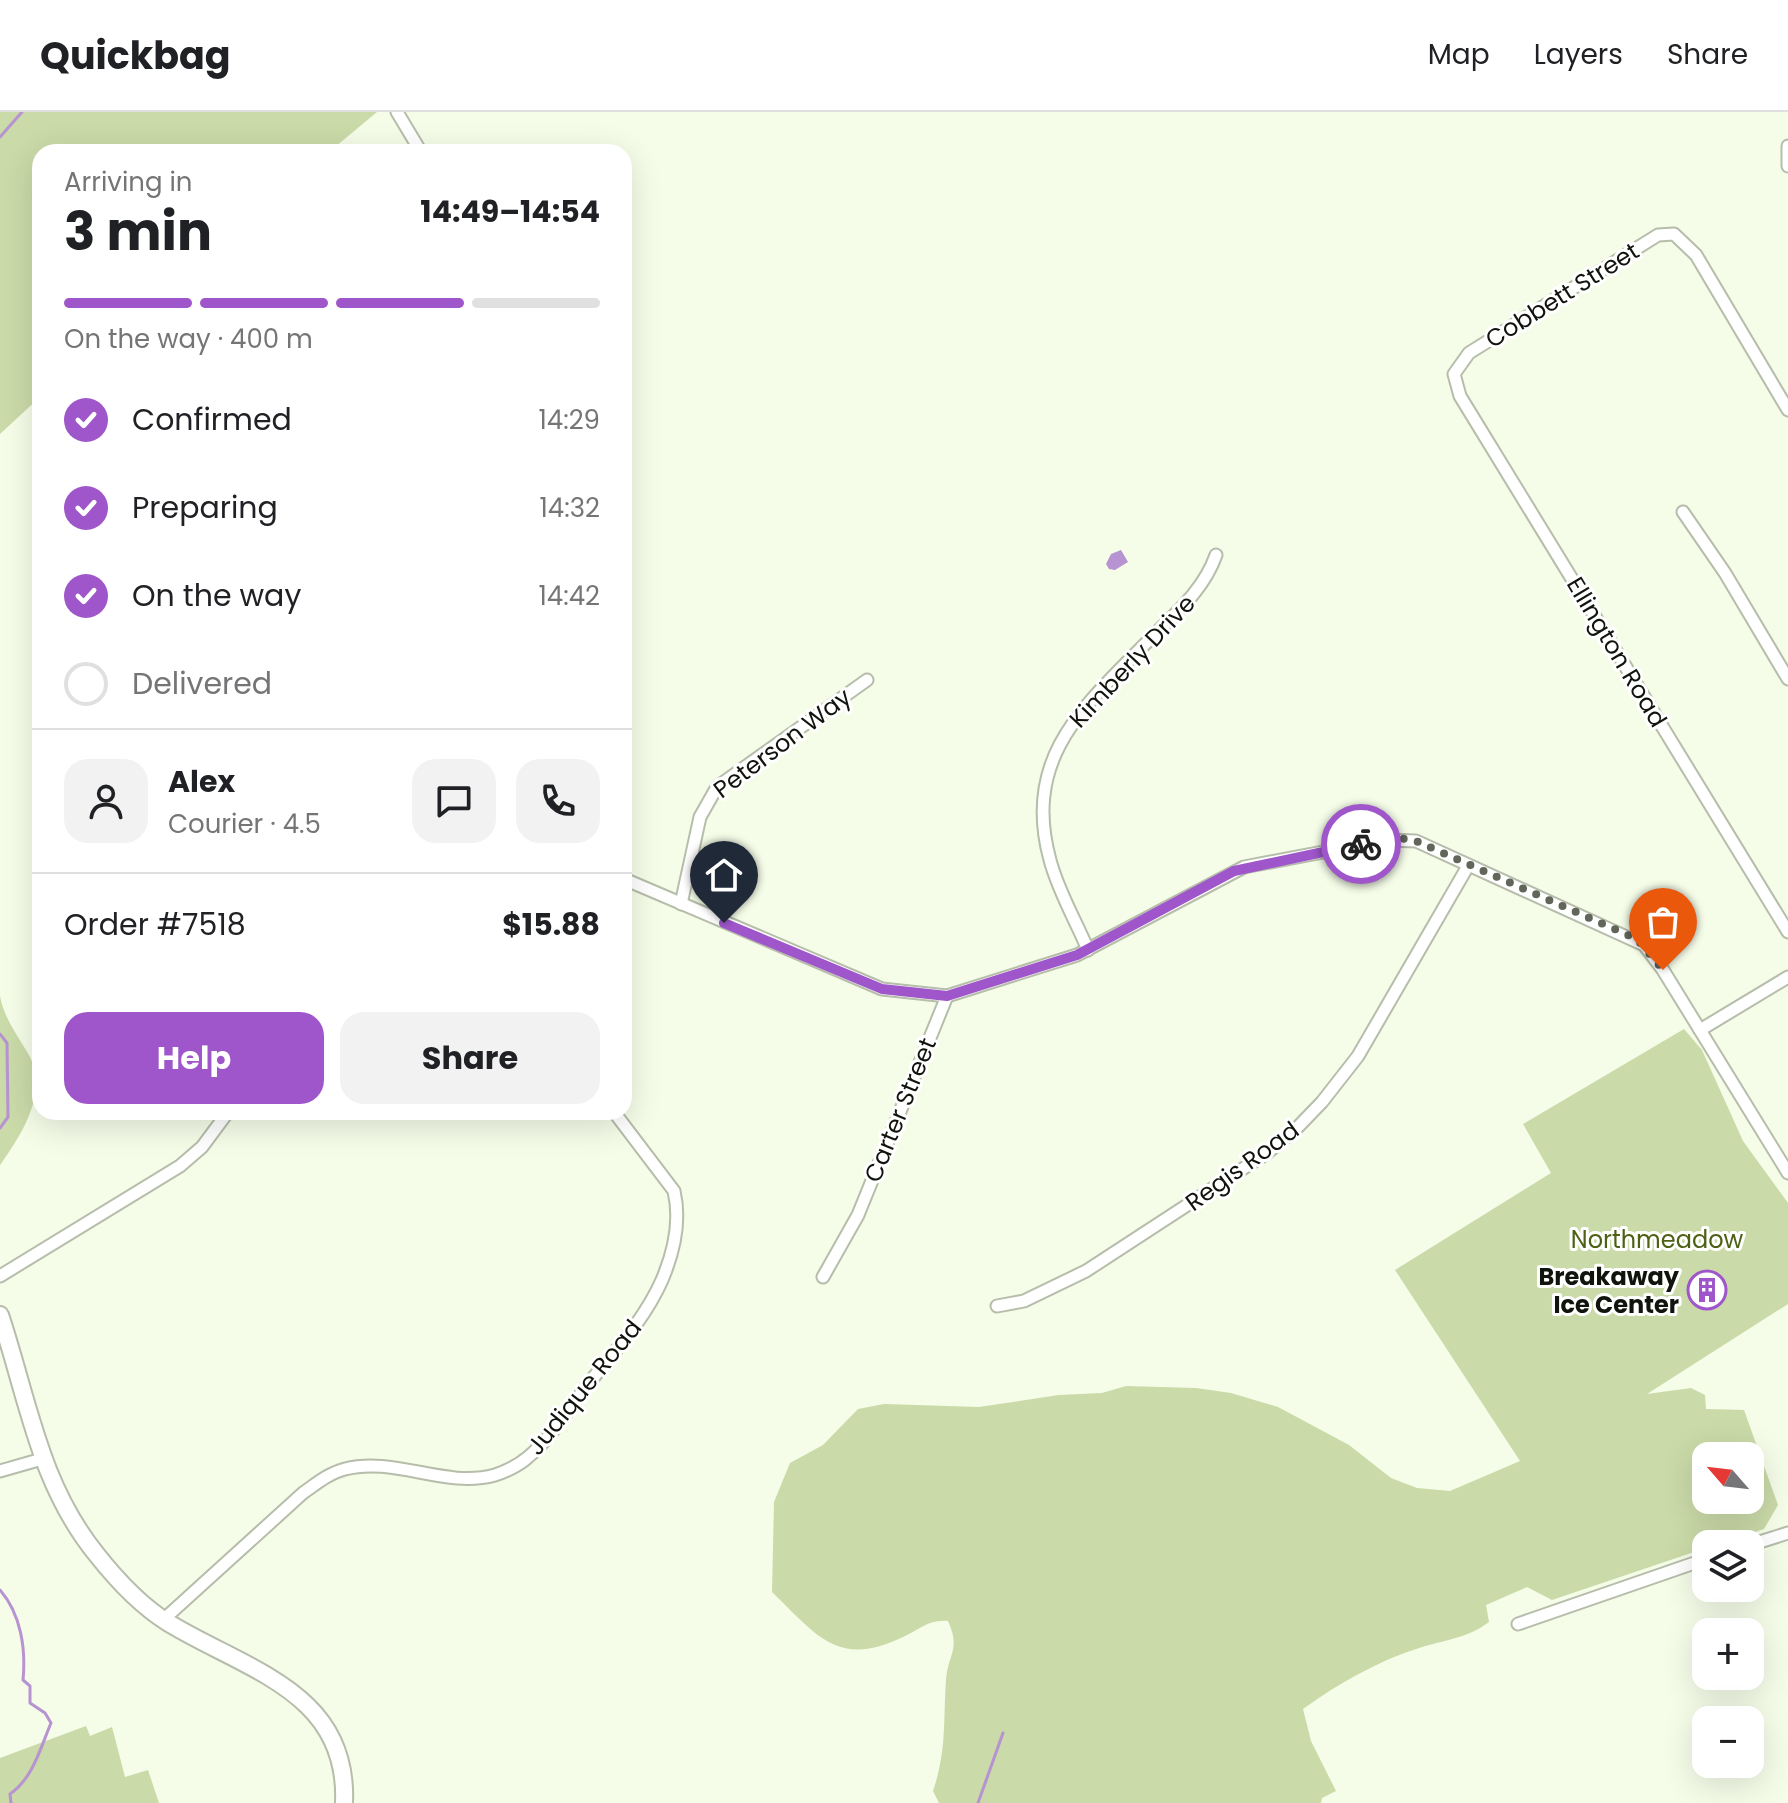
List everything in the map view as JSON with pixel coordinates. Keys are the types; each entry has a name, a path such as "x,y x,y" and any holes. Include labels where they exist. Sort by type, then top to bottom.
{"street":[{"path":"397,112 416,144"},
{"path":"1788,146 1788,166"},
{"name":"Cobbett Street","path":"1456,368 1469,353 1645,243 1665,233 1674,234 1696,255 1788,410"},
{"name":"Ellington Road","path":"1456,368 1455,384 1460,396 1788,932"},
{"path":"1683,512 1725,573 1788,679"},
{"name":"Kimberly Drive","path":"1088,950 1050,861 1042,800 1048,767 1080,711 1198,590 1216,555"},
{"name":"Peterson Way","path":"681,904 700,817 712,794 867,680"},
{"path":"632,883 882,989 947,996 1088,950 1244,867 1399,838 1416,841 1637,939 1652,953 1788,1173"},
{"name":"Regis Road","path":"997,1306 1024,1301 1086,1271 1295,1130 1340,1083 1358,1056 1468,866"},
{"path":"1700,1030 1788,977"},
{"name":"Carter Street","path":"823,1277 858,1215 947,996"},
{"path":"0,1276 180,1166 202,1147 222,1120"},
{"name":"Judique Road","path":"163,1620 303,1493 344,1469 390,1467 470,1479 497,1475 525,1460 545,1441 642,1318 662,1279 673,1247 677,1206 674,1191 659,1167 621,1120"},
{"path":"0,1315 42,1459 74,1523 97,1555 141,1602 163,1620 284,1685 315,1711 340,1752 344,1803"},
{"path":"0,1471 42,1459"},
{"path":"1764,1541 1788,1533"},
{"path":"1518,1624 1692,1564"}],"green space":[{"path":"0,112 377,112 339,144 32,144 32,404 0,434"},
{"path":"0,996 8,1020 32,1063 32,1107 16,1141 0,1165"},
{"name":"Northmeadow","path":"1684,1029 1702,1050 1743,1141 1788,1203 1788,1304 1647,1394 1691,1388 1705,1395 1706,1409 1744,1410 1755,1442 1692,1442 1692,1514 1764,1514 1764,1466 1778,1505 1764,1529 1692,1530 1692,1553 1552,1600 1527,1587 1486,1605 1489,1622 1481,1627 1389,1659 1331,1690 1303,1709 1311,1741 1336,1791 1322,1798 1321,1803 939,1803 933,1791 942,1749 947,1671 954,1645 948,1621 930,1623 880,1646 844,1648 815,1633 772,1592 774,1502 790,1463 823,1445 858,1409 884,1404 979,1407 1059,1395 1102,1393 1126,1386 1196,1388 1231,1393 1278,1407 1349,1445 1391,1478 1417,1488 1450,1491 1520,1461 1395,1270 1551,1173 1523,1124"},
{"path":"86,1726 90,1736 112,1727 125,1777 148,1770 159,1803 0,1803 0,1758"}],"shaded area":[{"path":"1121,550 1128,562 1115,570 1109,569 1106,564 1111,554"}],"waterway":[{"path":"0,137 22,112"},
{"path":"0,1034 7,1043 8,1117 0,1128"},
{"path":"0,1590 13,1610 20,1632 24,1656 23,1680 30,1686 30,1703 45,1713 51,1723 25,1780 10,1794 11,1803"},
{"path":"978,1803 1003,1733"}],"way so far":[{"path":"1361,844 1399,838 1416,841 1637,939 1652,953 1663,970"}],"place":[{"name":"Breakaway Ice Center","path":"1707,1290"}],"route":[{"path":"724,923 882,989 947,996 1098,946 1244,867 1361,844"}]}
